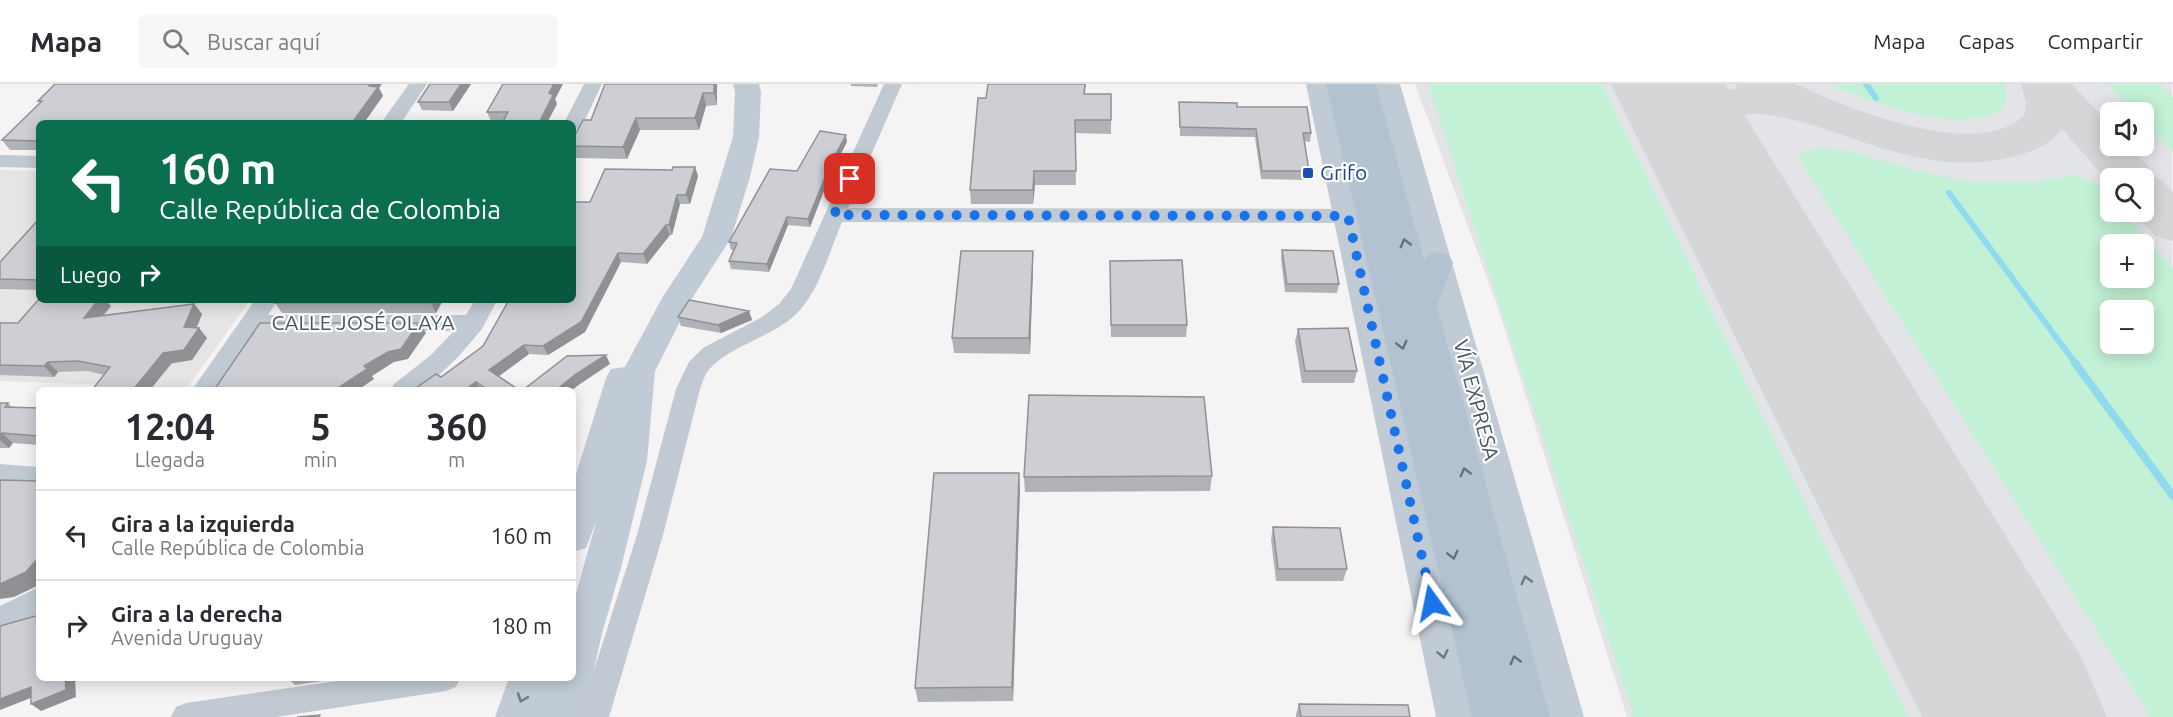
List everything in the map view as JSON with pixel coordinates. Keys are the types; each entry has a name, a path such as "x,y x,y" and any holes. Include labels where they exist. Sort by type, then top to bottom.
{"main road":[{"path":"576,667 628,385 624,367 639,331 658,297 692,251 715,203 729,136 732,84"},
{"path":"576,522 628,385 677,298 716,238 736,177 746,137 748,92 746,84"},
{"path":"1353,88 1330,134 1456,717"},
{"name":"VÍA EXPRESA","path":"1353,88 1401,134 1564,717"},
{"name":"VÍA EXPRESA","path":"1353,88 1407,306 1492,717"},
{"path":"1359,263 1407,306 1438,262"},
{"name":"VÍA EXPRESA","path":"1407,306 1530,717"},
{"path":"576,604 592,574"},
{"path":"515,717 528,681"},
{"path":"546,717 554,681"},
{"path":"565,717 573,681"}],"street":[{"path":"393,120 418,84"},
{"path":"575,120 593,84"},
{"path":"594,717 650,535 688,389 697,368 711,354 770,324 787,310 801,292 893,84"},
{"path":"0,161 36,162"},
{"path":"834,215 1348,216"},
{"path":"206,387 265,303"},
{"path":"406,387 456,345 474,323 484,303"},
{"name":"CALLE JOSÉ OLAYA","path":"251,322 474,323"},
{"path":"0,474 36,477"},
{"path":"0,620 36,601"},
{"path":"576,662 612,658"},
{"path":"186,717 426,681"}],"shaded area":[{"path":"1415,84 2172,84 2173,717 1627,717 1497,305"},
{"path":"0,170 36,171 36,303 248,303 188,387 0,381"}],"green space":[{"path":"1428,84 1602,84 1908,717 1634,717"},
{"path":"1830,84 2005,84 2006,99 2003,107 1993,113 1974,118 1954,119 1932,117 1887,106"},
{"path":"2107,84 2159,84 2173,98 2173,153 2154,133 2154,102 2124,102"},
{"path":"1819,148 1849,151 1921,172 1974,182 2035,182 2074,175 2096,183 2100,187 2100,222 2132,222 2143,234 2100,234 2100,288 2154,288 2154,247 2173,268 2173,717 2151,717 1799,156"}],"building":[{"path":"55,84 371,84 369,86 378,87 354,120 36,120 36,141 2,140 42,101 38,101"},
{"path":"430,84 461,84 449,102 418,102"},
{"path":"503,84 554,84 549,93 553,95 540,120 504,120 508,112 487,112"},
{"path":"605,84 714,84 714,93 703,93 695,118 636,118 623,147 576,146 576,133 583,120 591,120"},
{"path":"988,84 1085,84 1084,94 1111,94 1111,120 1075,120 1076,171 1034,171 1033,190 970,190 978,98 986,98"},
{"path":"1179,102 1237,103 1237,107 1307,107 1311,133 1303,133 1309,171 1262,171 1256,129 1180,127"},
{"path":"820,131 846,135 831,163 808,219 787,217 767,264 729,261 737,243 729,242 770,169 797,171"},
{"path":"673,167 695,167 686,195 677,195 669,225 666,225 643,254 618,253 581,322 543,346 524,345 489,370 514,387 484,387 476,382 469,387 417,387 436,374 441,377 483,346 507,303 576,303 576,202 590,202 605,169 672,170"},
{"path":"36,222 36,280 0,279 0,262"},
{"path":"1282,250 1333,251 1339,284 1287,284"},
{"path":"961,251 1033,251 1029,338 952,338"},
{"path":"1182,260 1187,325 1111,325 1110,261"},
{"path":"689,300 749,311 718,325 678,317"},
{"path":"36,302 96,303 84,318 194,304 184,327 199,328 184,350 163,353 135,387 94,387 110,367 78,361 48,362 44,366 0,365 0,323 18,323"},
{"path":"260,323 419,323 401,349 388,352 364,366 367,369 340,387 216,387"},
{"path":"1348,328 1357,371 1305,371 1298,329"},
{"path":"606,355 560,387 527,387 567,356"},
{"path":"1029,395 1204,397 1212,476 1024,477"},
{"path":"0,403 8,403 5,407 36,408 36,436 2,433 0,436"},
{"path":"934,473 1019,473 1012,687 915,688"},
{"path":"0,480 36,481 36,560 26,572 0,584"},
{"path":"1273,527 1340,528 1347,569 1278,569"},
{"path":"36,616 36,681 65,681 66,690 31,704 31,687 0,699 0,626"},
{"path":"1299,704 1408,705 1410,717 1301,717"}],"waterway":[{"path":"1866,84 1876,98"},
{"path":"1949,193 2076,364"},
{"path":"2075,363 2173,496"}],"taxiway":[{"path":"1757,84 1818,111 1897,138 1938,146 1977,148 2010,143 2037,129 2046,119 2049,108 2044,84"},
{"path":"2047,84 2123,168"},
{"path":"1708,156 1704,135 1707,119 1717,109 1732,103 1749,101 1768,101 1803,107"},
{"path":"2154,202 2173,224"}],"runway":[{"path":"1668,84 2016,717"}],"place":[{"name":"Grifo","path":"1308,173"}],"route":[{"path":"850,179 834,215 1348,216 1432,603"}]}
